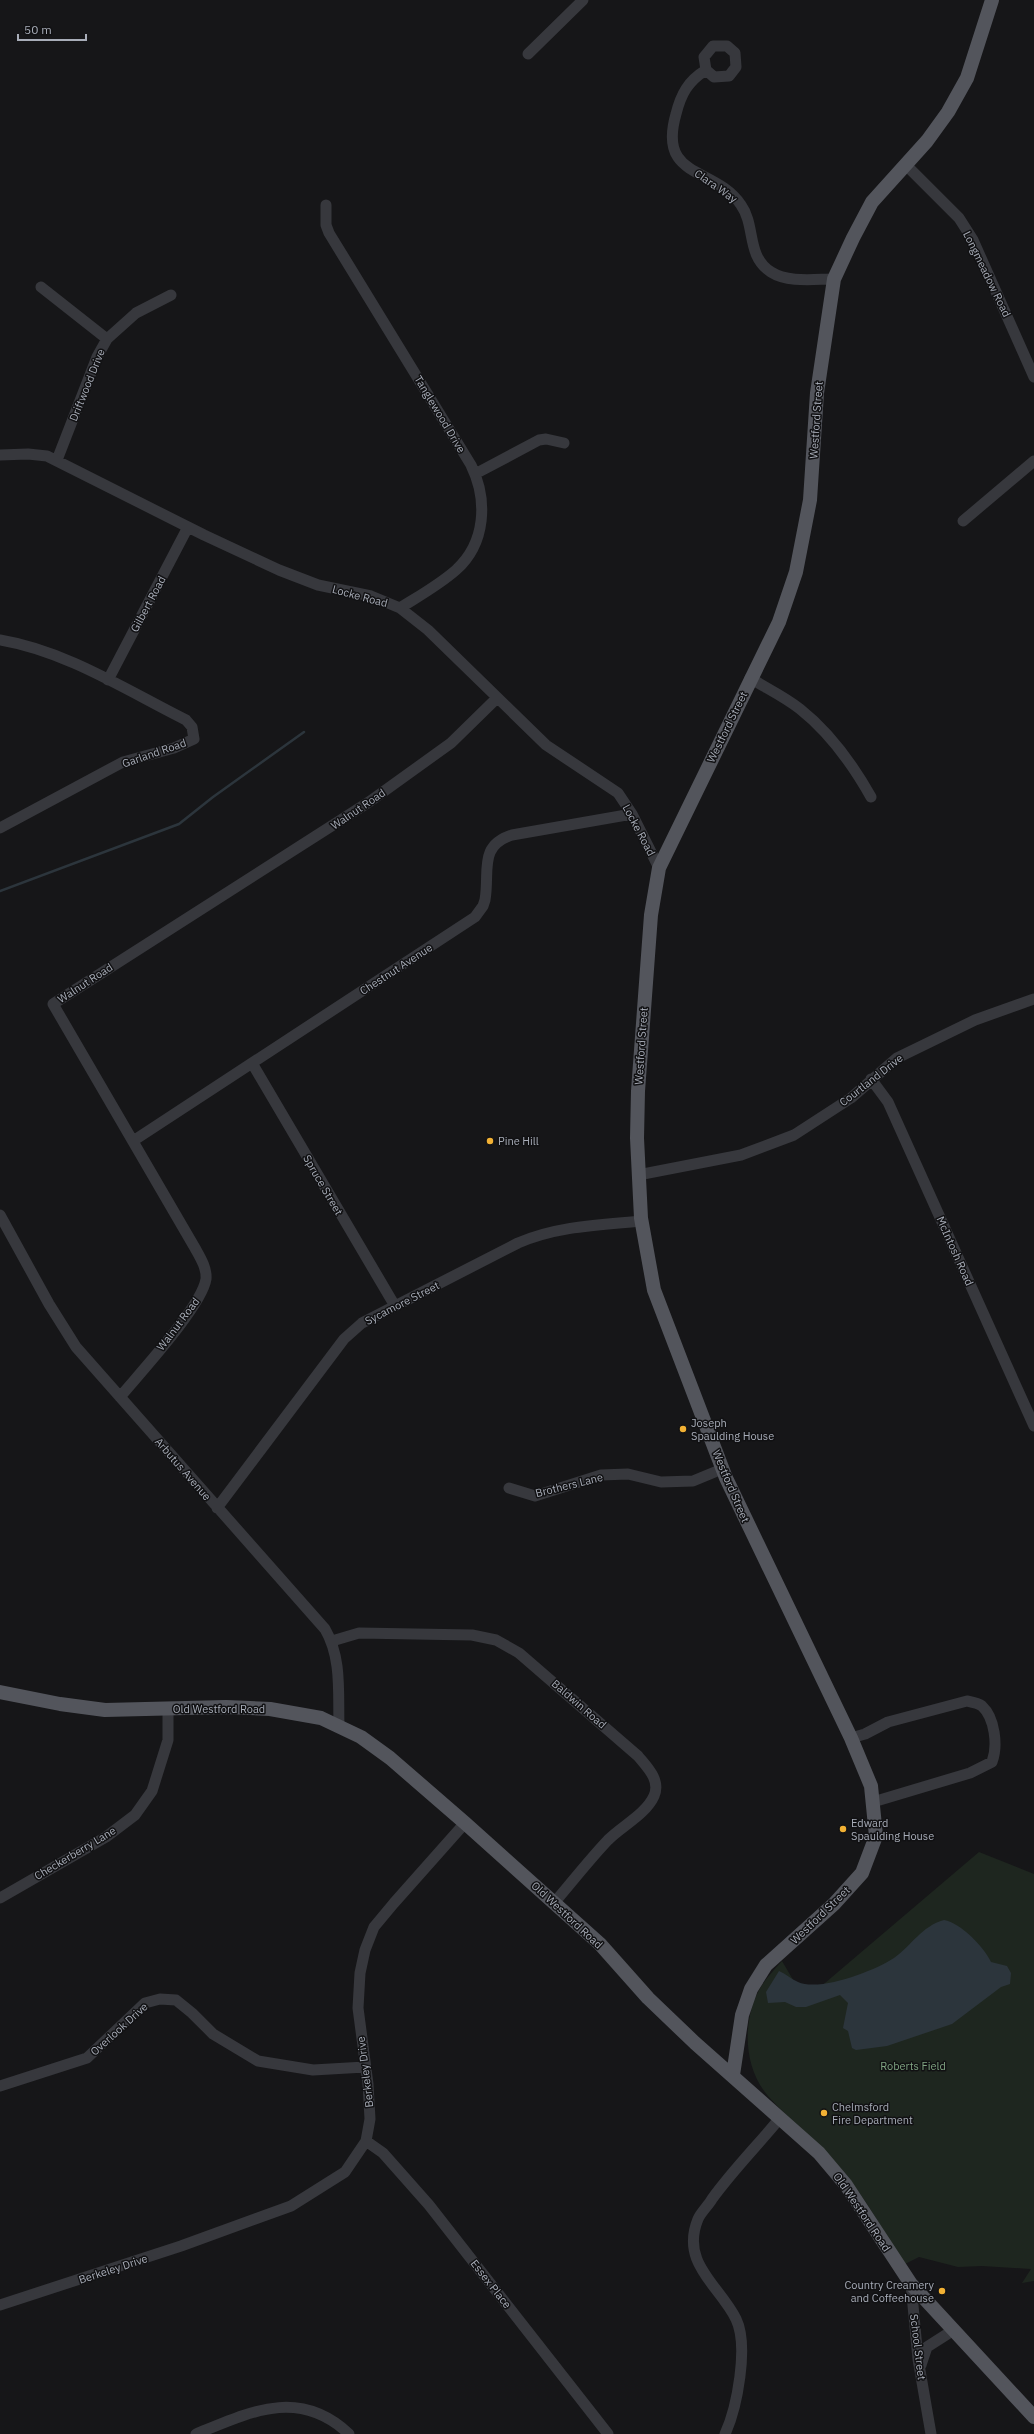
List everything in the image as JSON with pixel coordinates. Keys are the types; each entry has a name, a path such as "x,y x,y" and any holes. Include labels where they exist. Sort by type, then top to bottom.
{"main road":[{"name":"Westford Street","path":"733,2075 742,2015 750,1989 766,1965 834,1904 862,1873 876,1836 871,1786 851,1738 722,1469 654,1290 642,1221 638,1175 638,1091 651,915 659,868 724,736 750,678 779,622 801,551 810,500 821,362 834,279 852,238 872,202 907,166 948,112 967,78 992,0"},
{"name":"Old Westford Road","path":"0,1692 60,1704 105,1710 168,1710 226,1707 270,1709 321,1718 361,1736 390,1758 554,1902 600,1944 648,1998 689,2038 733,2075 819,2153 846,2185 911,2284 952,2331 1004,2383 1034,2417"}],"street":[{"path":"528,54 583,0"},
{"name":"Clara Way","path":"706,70 689,83 679,101 672,132 676,155 688,167 738,201 745,212 754,250 758,259 770,272 787,278 834,279"},
{"name":"Longmeadow Road","path":"907,166 959,218 973,240 1034,377"},
{"name":"Tanglewood Drive","path":"326,205 326,225 329,233 475,474 482,508 478,536 472,549 456,570 400,608"},
{"path":"41,287 107,339"},
{"name":"Driftwood Drive","path":"57,460 97,357 107,339 132,316 171,295"},
{"path":"475,474 539,440 546,439 564,443"},
{"name":"Locke Road","path":"1,452 38,454 57,460 188,527 272,567 318,585 371,596 400,608 428,630 496,698 546,745 615,791 632,814 659,868"},
{"path":"963,521 1034,461"},
{"name":"Gilbert Road","path":"108,680 188,527"},
{"name":"Garland Road","path":"0,640 23,644 65,658 186,720 192,727 194,739 174,748 123,762 0,828"},
{"path":"750,678 800,708 824,732 860,777 871,797"},
{"name":"Walnut Road","path":"120,1397 188,1314 204,1287 206,1278 205,1268 195,1248 53,1004 307,844 369,802 451,742 496,698"},
{"name":"Chestnut Avenue","path":"133,1141 475,917 483,906 485,900 489,850 497,841 512,835 632,814"},
{"name":"Courtland Drive","path":"638,1175 741,1155 766,1147 794,1135 851,1098 871,1079 897,1058 931,1040 975,1020 1034,999"},
{"name":"Spruce Street","path":"252,1063 394,1306"},
{"name":"McIntosh Road","path":"871,1079 888,1102 1034,1426"},
{"name":"Arbutus Avenue","path":"0,1215 67,1333 120,1397 325,1629 332,1641 337,1662 339,1726"},
{"name":"Sycamore Street","path":"217,1508 344,1339 362,1323 518,1243 541,1234 567,1228 642,1221"},
{"name":"Brothers Lane","path":"509,1488 535,1496 601,1475 628,1474 661,1482 693,1481 722,1469"},
{"name":"Baldwin Road","path":"332,1641 359,1633 472,1634 496,1640 519,1653 638,1756 652,1772 656,1785 654,1796 647,1806 609,1840 554,1902"},
{"path":"851,1738 865,1734 888,1722 967,1701 980,1705 988,1713 996,1751 992,1762 970,1773 873,1802"},
{"name":"Checkerberry Lane","path":"0,1898 106,1837 134,1815 152,1791 157,1776 168,1740 168,1710"},
{"name":"Berkeley Drive","path":"0,2305 181,2246 291,2206 344,2172 366,2141 370,2119 358,2008 360,1973 365,1950 374,1927 423,1868 465,1823"},
{"name":"Overlook Drive","path":"0,2086 87,2058 145,2003 160,1999 176,2000 192,2013 213,2034 258,2061 313,2070 365,2067"},
{"path":"725,2434 743,2358 741,2338 736,2319 697,2262 694,2239 698,2219 724,2182 780,2118"},
{"name":"Essex Place","path":"366,2141 382,2153 429,2205 608,2434"},
{"name":"School Street","path":"911,2284 923,2387 931,2434"},
{"name":"School Street","path":"923,2387 921,2367 924,2352 932,2342 952,2331"},
{"path":"196,2434 251,2412 268,2407 284,2406 316,2413 349,2434"}],"green space":[{"name":"Roberts Field","path":"979,1852 1034,1874 1034,2281 1022,2283 1031,2269 982,2266 958,2267 919,2257 905,2264 846,2175 820,2146 776,2105 759,2084 749,2056 748,2026 755,1998 764,1982 782,1961 805,2000"}],"shaded area":[{"path":"944,1920 958,1926 971,1936 988,1956 991,1962 1007,1966 1011,1973 1010,1984 1001,1987 952,2024 887,2046 856,2050 852,2048 848,2031 843,2028 848,2003 840,1995 806,2007 796,2007 785,2002 768,2003 766,1992 779,1971 798,1982 808,1984 819,1984 847,1979 874,1969 894,1958 923,1931"}],"waterway":[{"path":"0,891 179,824 213,797 304,732"}],"place":[{"name":"Pine Hill","path":"490,1141"},
{"name":"Joseph Spaulding House","path":"683,1429"},
{"name":"Edward Spaulding House","path":"843,1829"},
{"name":"Chelmsford Fire Department","path":"824,2113"},
{"name":"Country Creamery and Coffeehouse","path":"942,2291"}]}
